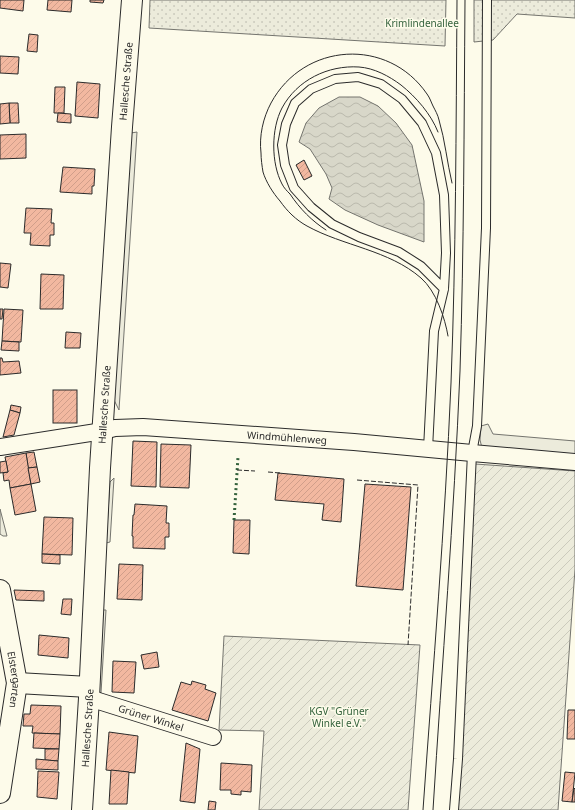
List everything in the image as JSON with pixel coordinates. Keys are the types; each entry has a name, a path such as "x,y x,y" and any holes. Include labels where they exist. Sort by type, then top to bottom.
{"street":[{"name":"Hallesche Straße","path":"82,810 100,468 122,127 132,0"},
{"name":"Windmühlenweg","path":"0,446 115,428 143,427 347,441 575,462"},
{"name":"Elstergarten","path":"0,590 17,683 0,793"},
{"name":"Grüner Winkel","path":"17,683 89,692 213,737"}],"lane":[{"path":"454,810 458,759 472,453 477,426 486,228 487,0"},
{"path":"428,449 434,331 444,289 446,253 444,196 436,153 422,123 402,99 381,84 358,77 335,79 312,89 295,103 286,124 282,145 285,165 294,188 311,207 332,224 359,237 399,252 421,266 444,289"}],"green space":[{"name":"Krimlindenallee","path":"150,0 446,0 445,46 149,28"},
{"name":"Krimlindenallee","path":"474,0 575,0 575,18 517,14 493,40 474,42"},
{"path":"137,132 119,410 114,400 131,133"},
{"path":"488,424 493,434 575,441 575,455 482,448 480,440 481,426"},
{"path":"475,464 575,471 575,569 558,810 457,810"},
{"path":"114,478 110,542 106,543 110,482"},
{"path":"0,509 7,536 0,534"},
{"path":"102,610 106,610 101,693 98,690"},
{"name":"KGV \"Grüner Winkel e.V.\"","path":"224,636 420,645 408,810 259,810 264,731 219,730"}],"water":[{"path":"339,97 360,97 378,106 396,123 412,145 424,201 424,242 378,225 345,210 329,199 332,188 326,174 310,149 299,142 306,123 319,108"}],"building":[{"path":"0,0 24,0 23,11 0,8"},
{"path":"48,0 72,0 71,12 47,10"},
{"path":"90,0 104,0 103,3 90,2"},
{"path":"29,34 38,35 37,52 27,51"},
{"path":"0,56 19,57 18,74 0,73"},
{"path":"77,82 100,84 98,118 75,116"},
{"path":"55,87 65,87 64,113 54,113"},
{"path":"9,103 18,103 19,123 10,123"},
{"path":"9,103 10,123 0,124 0,104"},
{"path":"58,113 71,114 71,123 57,122"},
{"path":"26,134 26,158 0,159 0,135"},
{"path":"304,160 312,176 304,180 296,165"},
{"path":"63,167 95,169 92,194 60,192"},
{"path":"26,208 52,209 51,223 54,223 54,235 50,235 50,246 30,245 31,233 24,233"},
{"path":"0,263 11,264 8,288 0,287"},
{"path":"41,274 64,275 63,309 40,309"},
{"path":"0,309 3,309 2,319 0,319"},
{"path":"4,309 23,310 21,342 2,341"},
{"path":"66,332 81,333 80,348 65,348"},
{"path":"2,341 19,342 19,351 1,350"},
{"path":"0,358 2,358 3,362 19,361 21,373 0,375"},
{"path":"53,390 77,390 77,423 53,423"},
{"path":"11,405 21,407 20,413 10,410"},
{"path":"10,410 20,413 14,435 3,437"},
{"path":"133,441 157,442 156,487 131,486"},
{"path":"161,444 191,445 189,488 160,487"},
{"path":"34,452 37,467 28,468 26,453"},
{"path":"26,453 31,484 10,488 9,480 4,481 3,473 8,472 5,457"},
{"path":"6,461 8,472 0,473 0,462"},
{"path":"37,467 40,482 31,484 28,468"},
{"path":"278,473 344,479 341,522 322,520 324,504 275,500"},
{"path":"31,484 36,511 15,515 10,488"},
{"path":"365,484 411,487 403,590 356,586"},
{"path":"135,504 167,506 166,523 169,523 169,537 165,537 165,549 133,548 132,536"},
{"path":"44,517 73,518 72,555 42,554"},
{"path":"234,520 250,520 249,554 233,553"},
{"path":"42,554 60,555 60,564 42,563"},
{"path":"119,564 143,565 142,600 117,599"},
{"path":"14,590 44,591 44,601 16,600"},
{"path":"63,599 72,599 71,615 61,614"},
{"path":"39,635 69,638 68,658 38,655"},
{"path":"157,652 159,667 144,669 141,655"},
{"path":"113,661 136,662 134,693 112,692"},
{"path":"192,681 206,685 205,689 216,693 208,721 172,710 181,682 191,685"},
{"path":"31,705 61,706 60,734 32,733 33,726 23,726 24,714 30,714"},
{"path":"568,710 575,710 575,739 567,739"},
{"path":"109,732 138,736 135,773 106,770"},
{"path":"34,733 60,734 59,749 33,748"},
{"path":"186,743 200,749 195,803 180,801"},
{"path":"45,749 59,749 58,761 45,760"},
{"path":"36,759 58,761 58,770 36,769"},
{"path":"221,763 252,765 251,792 241,791 241,795 231,794 231,790 220,790"},
{"path":"111,770 129,772 127,804 109,804"},
{"path":"38,771 59,772 57,799 37,797"},
{"path":"565,772 575,773 572,802 562,801"},
{"path":"574,788 575,802 572,802"},
{"path":"209,801 216,802 215,810 208,810"}],"tram line":[{"path":"423,810 442,544 451,383 455,239 457,0"},
{"path":"433,810 460,371 465,0"},
{"path":"448,336 445,321 439,305 431,290 421,278 395,261 321,233 303,224 286,208 270,187 263,172 261,158 262,127 271,103 286,83 304,68 325,58 347,54 369,56 391,63 410,76 430,98 438,116 452,183"},
{"path":"326,230 306,214 282,184 278,176 274,156 274,136 278,116 288,98 305,82 314,76 325,72 347,67 359,67 376,71 407,90 427,112 438,132"}],"hedge":[{"path":"234,520 238,457"}],"fence":[{"path":"237,470 255,471"},
{"path":"268,472 280,473"},
{"path":"357,480 418,485 408,645"}]}
